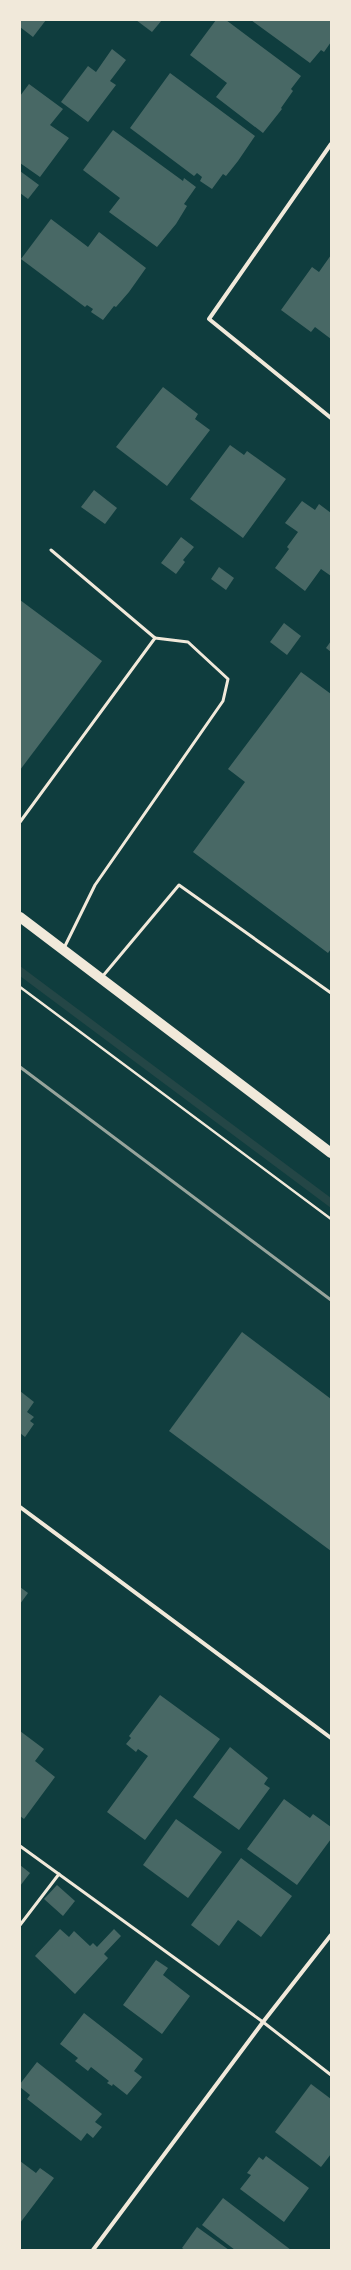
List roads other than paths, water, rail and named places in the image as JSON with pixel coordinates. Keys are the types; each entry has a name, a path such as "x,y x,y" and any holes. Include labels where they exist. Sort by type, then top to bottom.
{"main road":[{"path":"20,917 331,1153"}],"street":[{"path":"331,144 209,319 331,418"},
{"path":"20,1507 331,1738"},
{"path":"93,2250 263,2022 331,1935"}],"lane":[{"path":"51,550 155,638 188,642 228,679 223,701 95,884 63,950"},
{"path":"20,822 155,638"},
{"path":"101,979 179,885 331,993"},
{"path":"20,1846 263,2022 331,2075"},
{"path":"20,1925 59,1874"}],"railway":[{"path":"20,1067 331,1300"}]}
